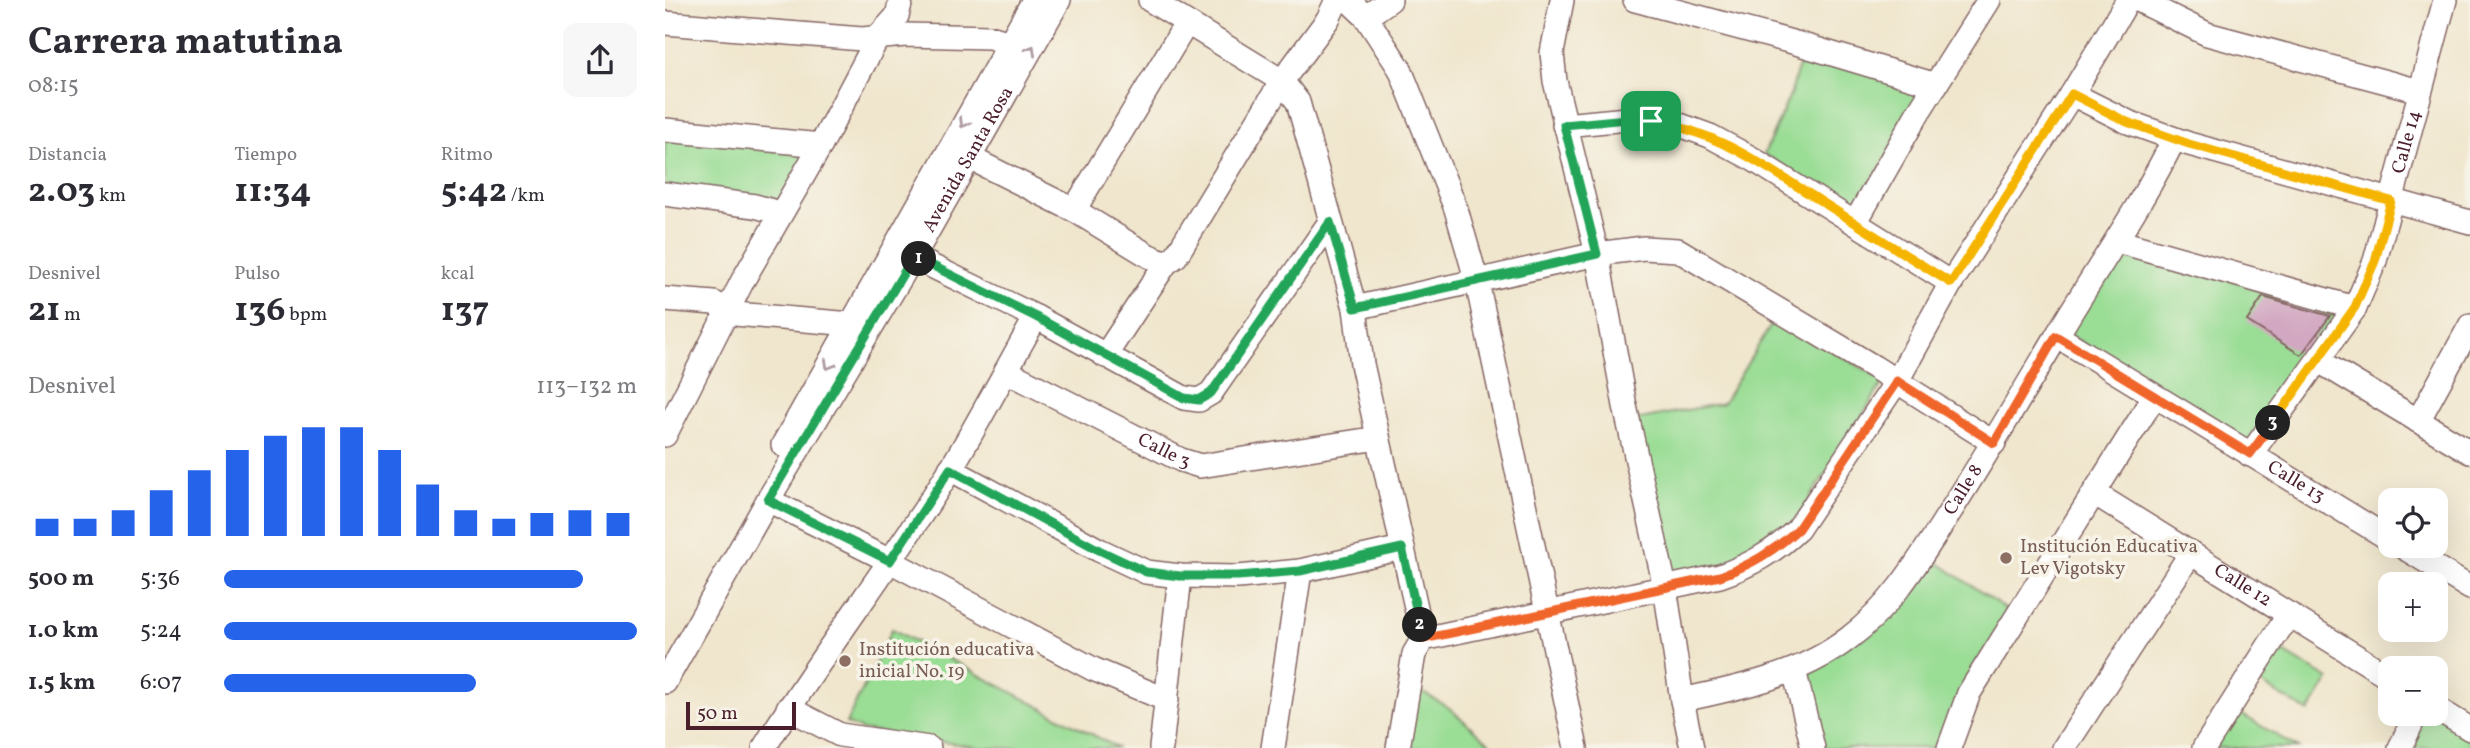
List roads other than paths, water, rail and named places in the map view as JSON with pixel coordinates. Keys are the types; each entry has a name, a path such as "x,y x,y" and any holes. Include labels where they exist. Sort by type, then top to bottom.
{"street":[{"path":"667,429 780,213 821,145 878,37 897,16 901,0"},
{"name":"Avenida Santa Rosa","path":"665,682 768,500 1034,0"},
{"name":"Avenida Santa Rosa","path":"665,650 860,329 913,257 1059,0"},
{"path":"1150,0 1282,81 1298,102 1355,308 1362,365 1423,639 1414,654 1398,748"},
{"path":"1105,356 1166,263 1176,256 1282,81 1328,19 1337,0"},
{"path":"1348,0 1366,17 1400,69 1456,209 1477,282 1576,748"},
{"path":"1366,17 1390,0"},
{"path":"1562,0 1552,53 1564,125 1597,254 1625,406 1665,587 1692,748"},
{"path":"1635,0 1796,43 1936,85"},
{"path":"1855,223 1936,85 1990,0"},
{"path":"1423,639 1720,576 1745,567 1778,547 1798,529 1897,381 1951,283 2072,94 2128,0"},
{"path":"2138,0 2207,34 2420,91"},
{"name":"Calle 14","path":"2250,454 2355,307 2375,261 2445,0"},
{"path":"665,23 862,39 906,35 990,37 1010,43"},
{"path":"1074,211 1186,24"},
{"path":"2072,94 2127,122 2174,139 2470,222"},
{"path":"1564,125 1627,119 1680,125 1710,136 1751,158 1951,283"},
{"path":"665,130 821,145"},
{"name":"Calle 8","path":"1682,701 1752,685 1794,670 1820,658 1874,618 1919,560 1994,443 2056,336 2157,175 2174,139"},
{"path":"970,158 1074,211 1149,257 1166,263"},
{"path":"665,194 755,206 780,213"},
{"path":"913,257 1036,317 1184,398 1199,400 1211,393 1330,222"},
{"path":"2117,241 2355,307"},
{"path":"1355,308 1597,254 1644,248 1678,250 1897,381 1994,443"},
{"path":"665,299 714,303 735,314 860,329"},
{"path":"764,748 788,708 950,469 1036,317"},
{"path":"2418,421 2470,326"},
{"name":"Calle 13","path":"2056,336 2378,532"},
{"path":"2319,360 2470,452"},
{"name":"Calle 3","path":"1006,372 1181,460 1200,466 1378,438"},
{"path":"1948,748 1969,693 2154,397"},
{"path":"950,469 1099,550 1146,572 1180,576 1238,576 1300,571 1402,548"},
{"name":"Calle 12","path":"2094,493 2378,670"},
{"path":"768,500 1093,668 1167,701"},
{"path":"2064,748 2191,553"},
{"path":"2421,558 2470,588"},
{"path":"1273,748 1300,571"},
{"path":"1161,748 1180,576"},
{"path":"2204,748 2289,614"},
{"path":"1794,670 1813,748"},
{"path":"788,708 840,735 929,748"},
{"path":"2448,715 2470,729"},
{"path":"2400,748 2410,726"}],"place":[{"name":"Institución Educativa Lev Vigotsky","path":"2006,558"},
{"name":"Institución educativa inicial No. 19","path":"845,661"}]}
